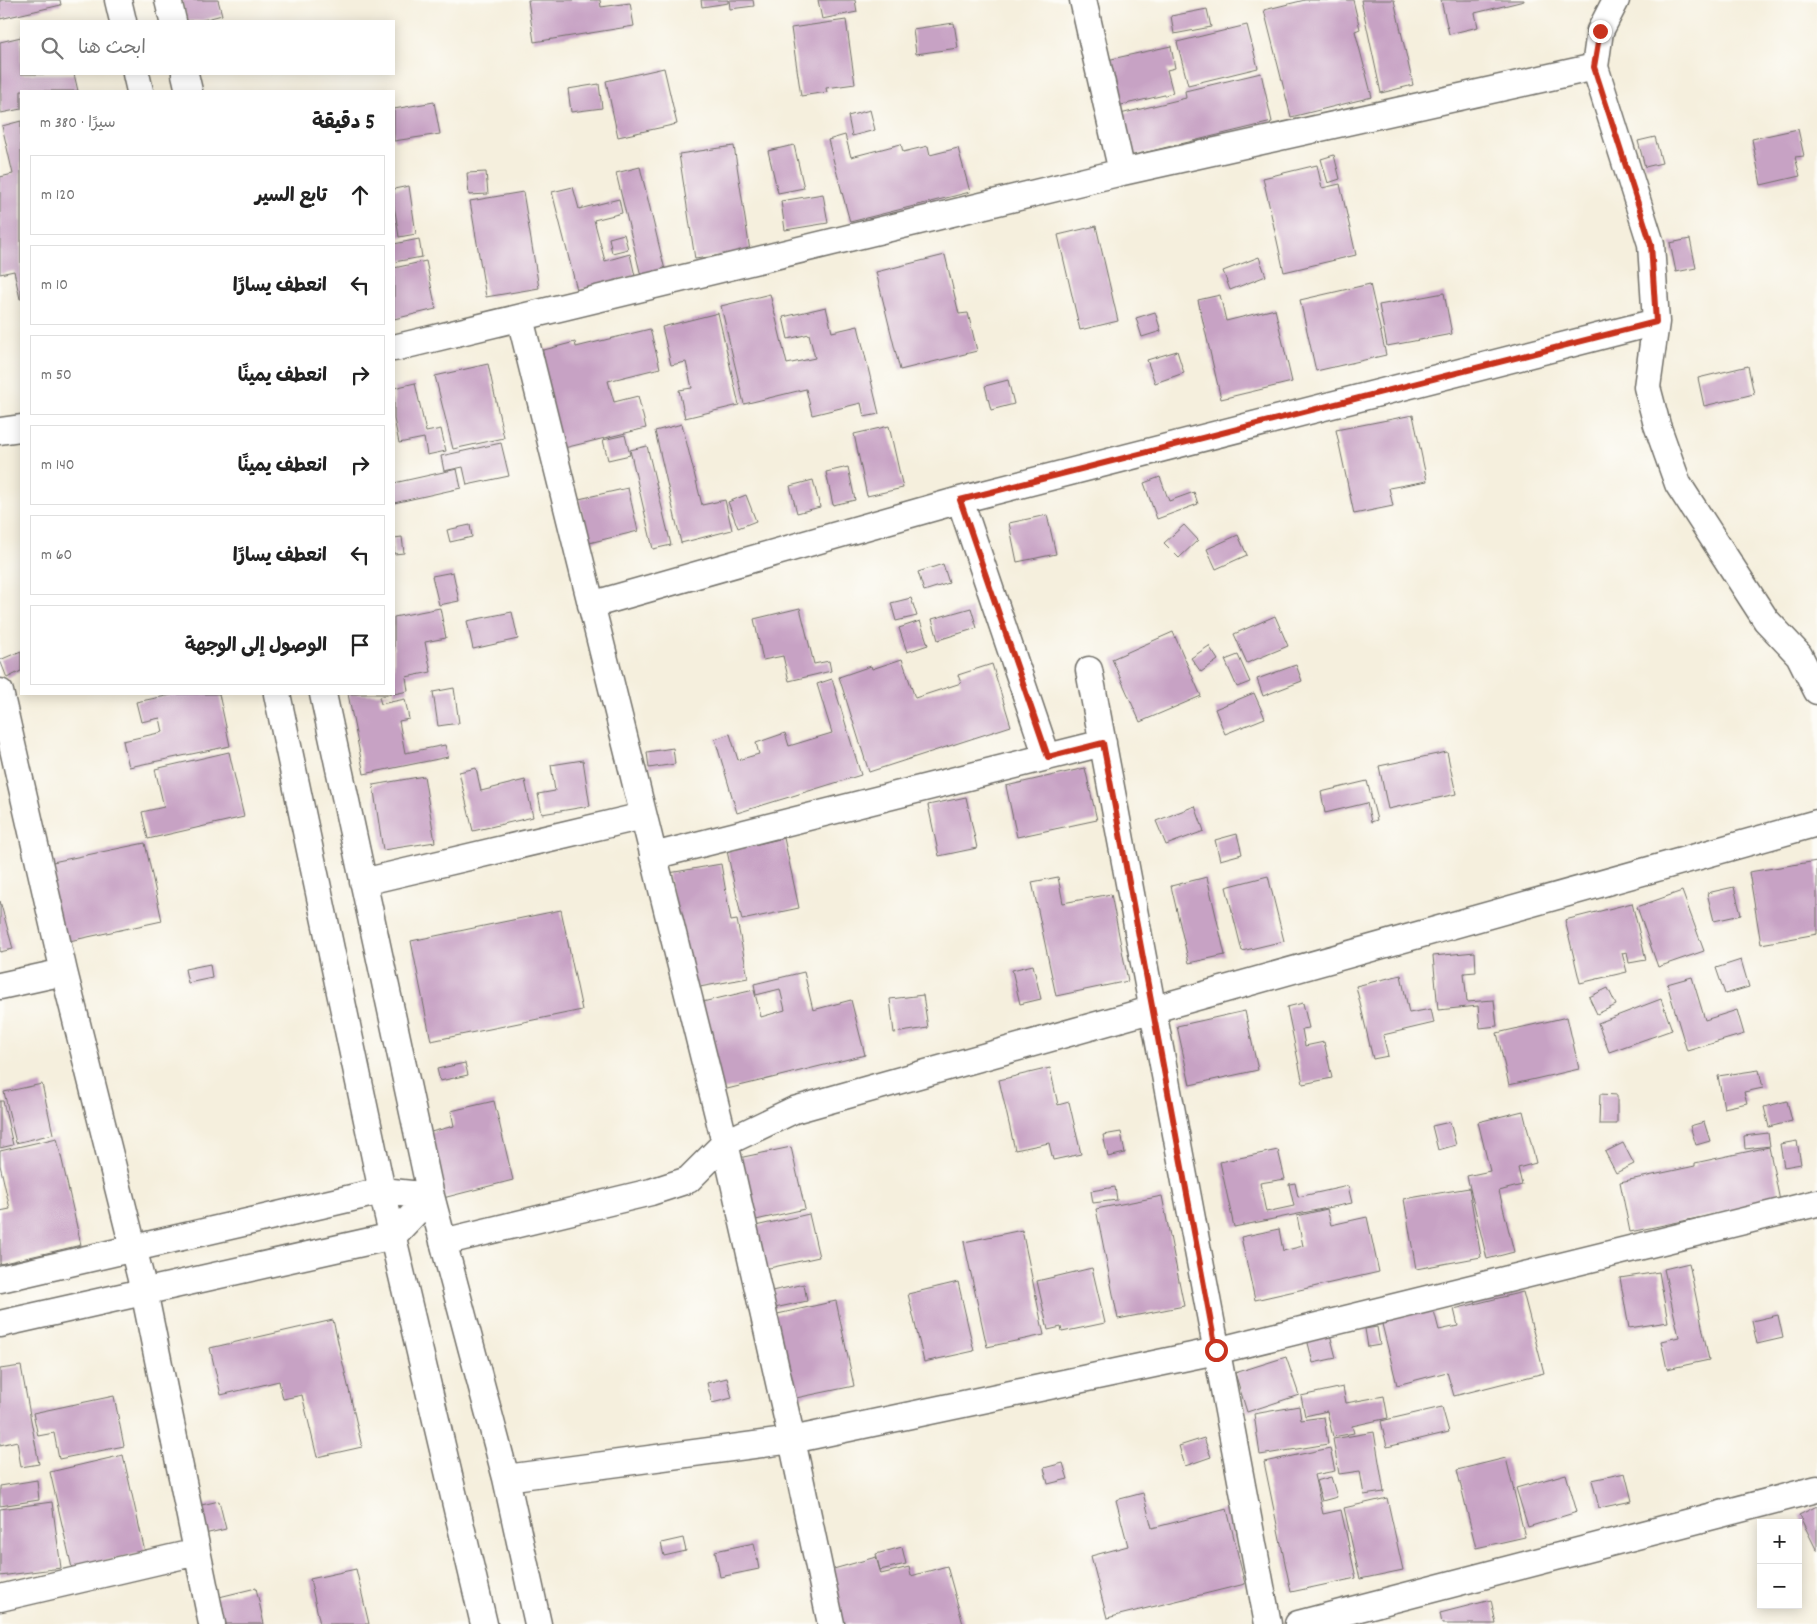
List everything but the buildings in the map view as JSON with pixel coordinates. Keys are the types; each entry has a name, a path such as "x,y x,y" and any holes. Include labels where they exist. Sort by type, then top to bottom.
{"street":[{"path":"118,0 123,20"},
{"path":"168,0 173,20"},
{"path":"1083,0 1122,172"},
{"path":"1616,0 1600,31 1594,67 1651,244 1656,322 1647,387 1657,425 1678,484 1766,620 1799,655 1817,690"},
{"path":"395,348 1122,172 1594,67"},
{"path":"136,75 140,90"},
{"path":"185,75 189,90"},
{"path":"520,318 724,1143 792,1440 831,1624"},
{"path":"590,605 960,500 1656,322"},
{"path":"0,431 20,428"},
{"path":"960,500 1048,757"},
{"path":"1089,670 1268,1624"},
{"path":"277,695 382,1191 484,1624"},
{"path":"323,695 431,1196 506,1478 538,1624"},
{"path":"1,702 64,972 134,1247 212,1624"},
{"path":"653,856 1103,743"},
{"path":"363,882 643,816"},
{"path":"443,1242 651,1192 688,1180 724,1143 794,1110 1153,1011 1817,823"},
{"path":"0,986 64,972"},
{"path":"0,1279 382,1191 431,1196"},
{"path":"0,1324 393,1236 431,1196"},
{"path":"506,1478 792,1440 1216,1350 1817,1203"},
{"path":"1298,1624 1817,1489"},
{"path":"0,1598 197,1552"}],"route":[{"path":"1216,1350 1103,743 1048,757 960,500 1656,322 1651,244 1594,67 1600,31"}]}
